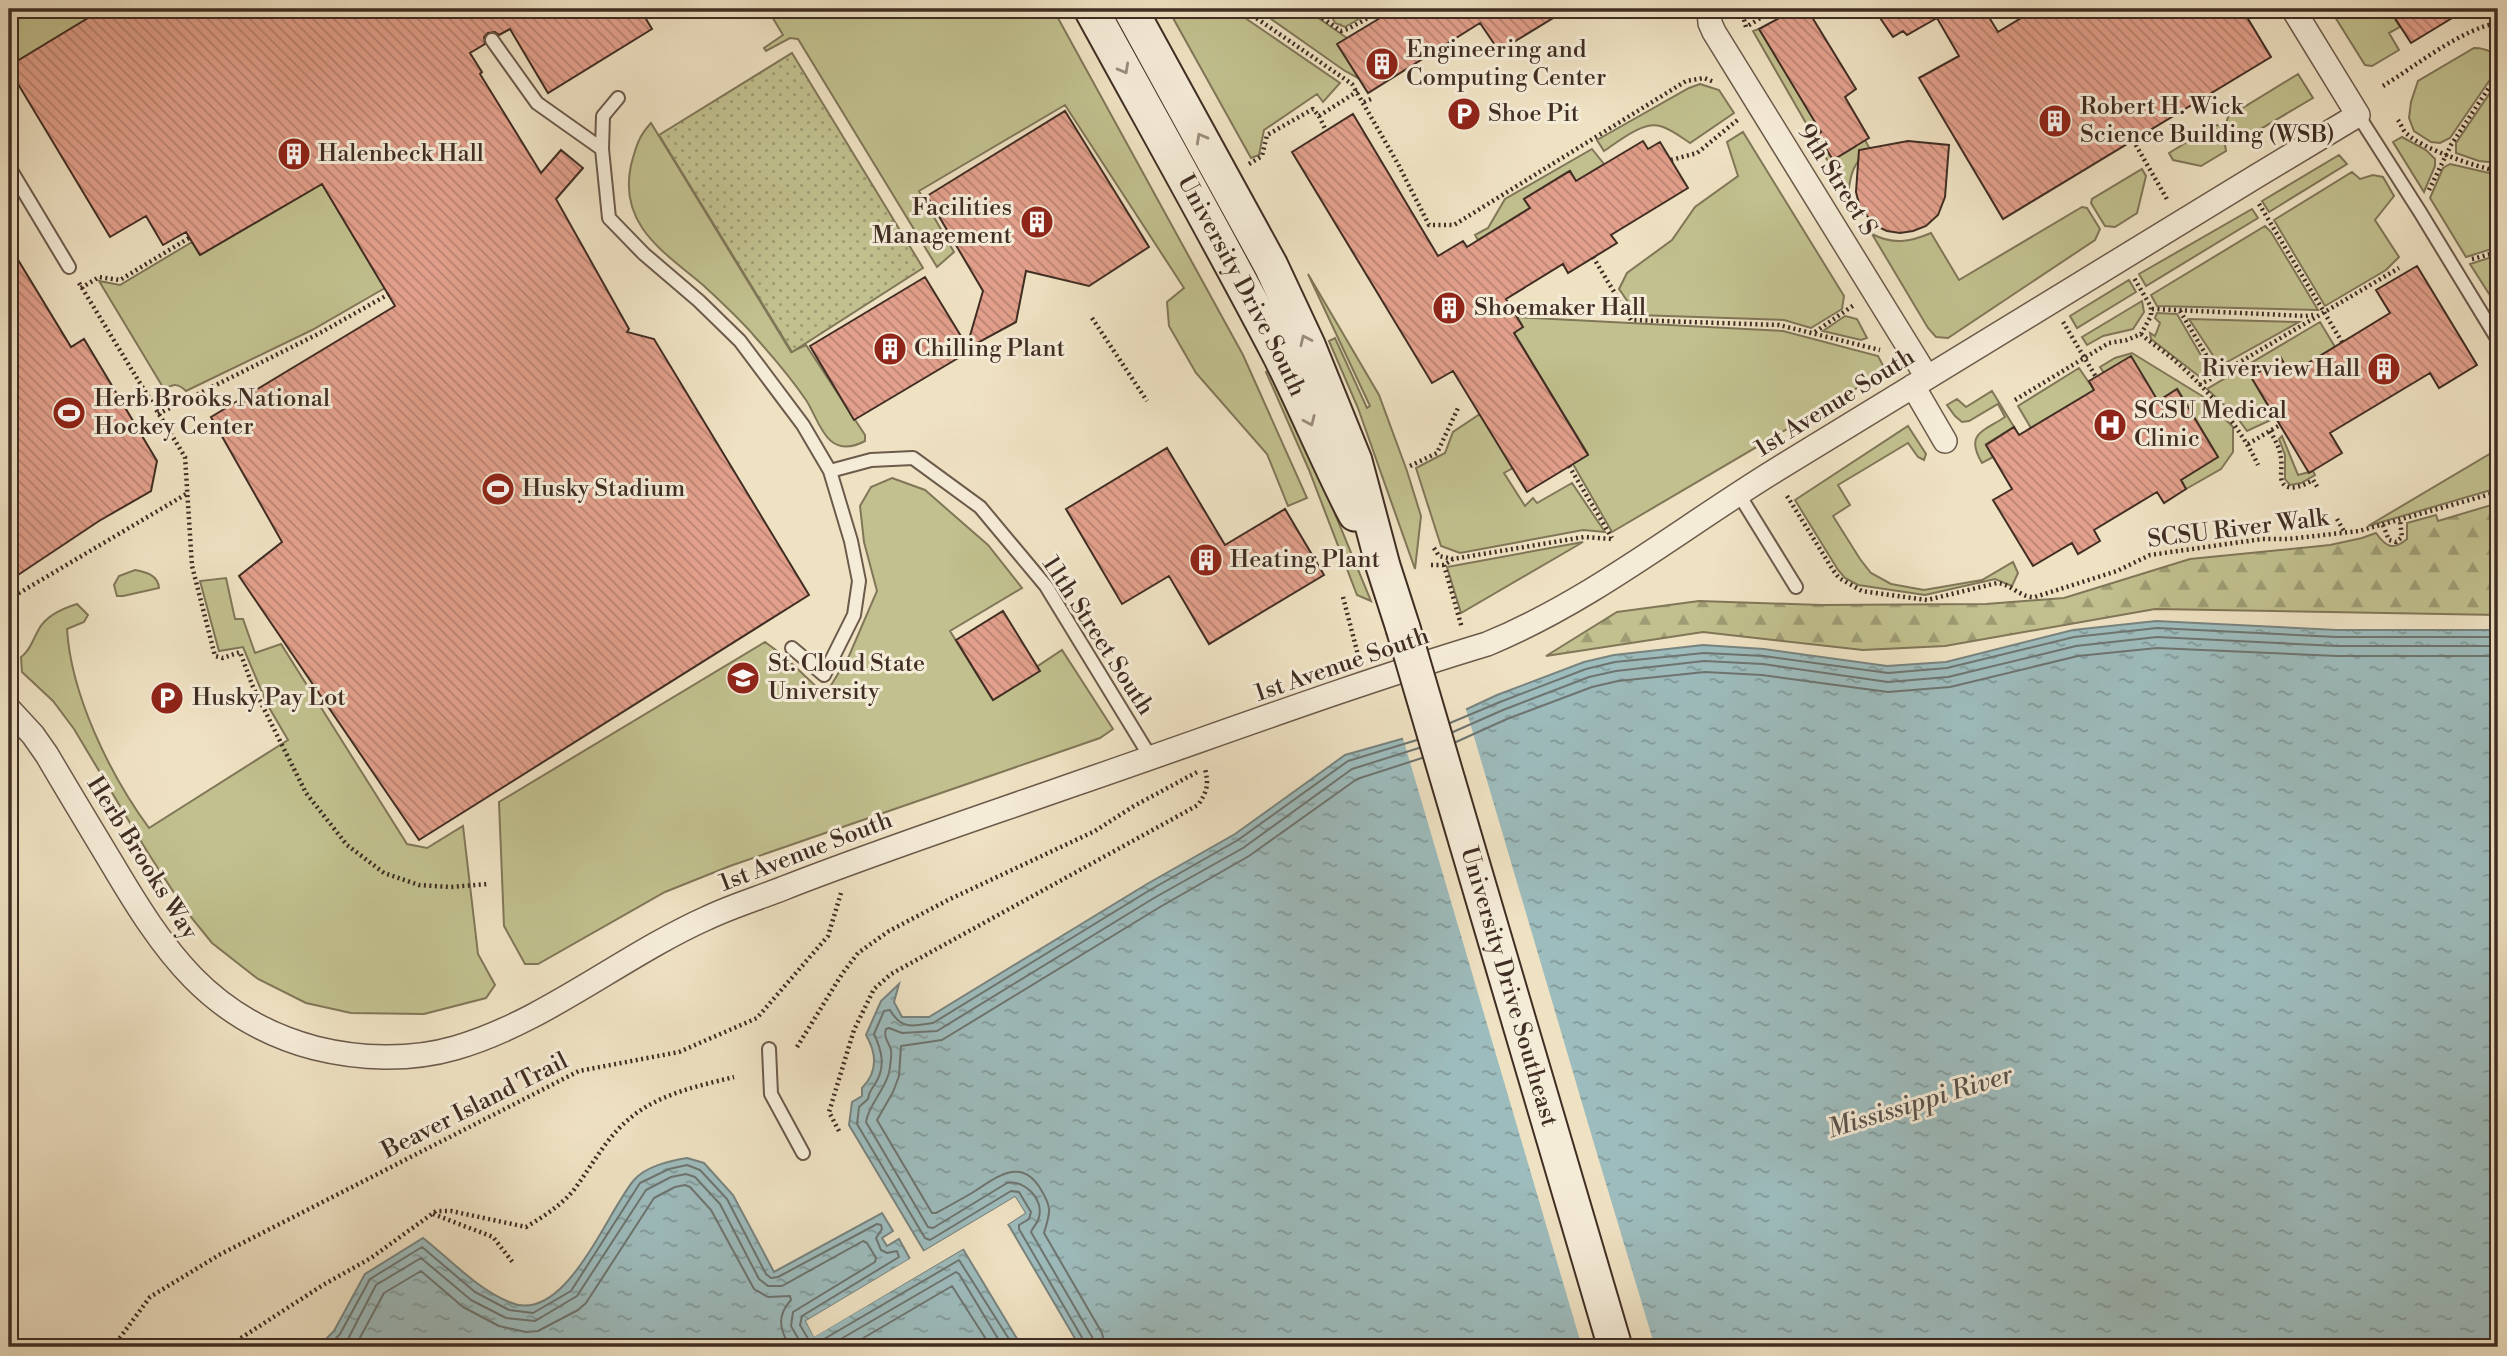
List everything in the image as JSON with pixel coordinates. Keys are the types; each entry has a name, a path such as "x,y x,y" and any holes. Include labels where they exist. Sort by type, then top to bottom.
{"street":[{"name":"University Drive South","path":"1091,9 1242,283 1282,360 1332,471 1383,566"},
{"name":"University Drive South","path":"1130,9 1271,266 1308,345 1355,461 1403,628"},
{"name":"9th Street S","path":"1709,9 1714,32 1920,382 1945,441"},
{"path":"2293,9 2358,115"},
{"name":"1st Avenue South","path":"285,1038 334,1052 363,1056 432,1054 456,1048 505,1029 705,918 849,862 1486,645 1524,629 1649,554 1738,494 2358,115"},
{"name":"University Drive Southeast","path":"1403,628 1615,1347"},
{"name":"Herb Brooks Way","path":"9,709 47,755 148,925 182,968 247,1020 285,1038"}],"lane":[{"path":"492,40 537,103 601,149"},
{"path":"618,98 603,116 601,149 609,218 644,254 699,301 740,341 803,425 830,471 851,541 859,581 854,615 824,675 792,648"},
{"path":"2358,115 2498,341"},
{"path":"9,167 69,267"},
{"name":"11th Street South","path":"830,471 871,460 913,458 981,507 1046,586 1151,758"},
{"path":"1738,494 1796,587"},
{"path":"769,1049 771,1094 803,1153"}],"path":[{"path":"655,9 657,12 663,9"},
{"path":"1244,9 1358,91 1429,225 1454,225 1686,81 1704,78 1718,83"},
{"path":"1292,9 1311,10 1341,31 1384,9"},
{"path":"1741,9 1746,27 1775,9"},
{"path":"2384,86 2445,47 2498,23"},
{"path":"2427,193 2446,154 2498,74"},
{"path":"1319,116 1358,91"},
{"path":"1364,103 1371,99"},
{"path":"1249,164 1262,156 1267,135 1313,109 1326,131"},
{"path":"1671,160 1697,153 1741,117"},
{"path":"2399,120 2406,134 2472,165 2498,171"},
{"path":"2133,140 2168,201"},
{"path":"2259,204 2321,313 2342,342"},
{"path":"82,288 99,277 120,280 189,238"},
{"path":"2468,260 2498,252"},
{"path":"1593,257 1631,320 1779,325 1881,350"},
{"path":"69,267 185,457 192,566 215,656 223,658 240,652 253,687 306,793 347,845 384,873 419,885 450,887 488,884"},
{"path":"2198,386 2399,268"},
{"path":"2015,400 2109,343 2141,334 2152,309 2134,278"},
{"path":"158,414 320,333 389,294"},
{"path":"1814,332 1854,305"},
{"path":"2152,309 2305,316 2321,313"},
{"path":"2179,310 2218,375"},
{"path":"1092,318 1147,401"},
{"path":"2063,321 2096,377"},
{"path":"2141,334 2173,359 2234,423 2258,466"},
{"path":"1410,466 1437,453 1459,405"},
{"path":"2248,444 2280,425"},
{"path":"2270,431 2281,454 2281,479 2284,484 2299,488 2313,480 2318,488"},
{"path":"1434,548 1439,556 1453,559 1584,537 1612,539 1569,466"},
{"name":"SCSU River Walk","path":"1787,496 1839,578 1868,593 1933,599 1997,583 2005,584 2023,596 2035,597 2117,571 2150,555 2262,539 2288,540 2345,533 2383,525 2498,492"},
{"path":"9,599 187,493"},
{"path":"2337,519 2345,533"},
{"path":"2383,525 2389,540 2396,542 2402,537 2400,520"},
{"path":"1432,565 1444,565 1453,559"},
{"path":"1444,565 1463,629"},
{"path":"1343,597 1358,655"},
{"path":"797,1047 858,953 889,931 948,900 1095,831 1134,806 1202,770 1208,782 1206,793 1198,805 891,974 874,989 854,1030 829,1112 839,1131"},
{"name":"Beaver Island Trail","path":"113,1347 150,1297 219,1255 579,1071 678,1052 757,1018 828,936 849,862"},
{"path":"227,1347 323,1285 371,1258 436,1211 451,1211 526,1227 545,1217 572,1191 605,1144 644,1107 696,1087 734,1077"},
{"path":"432,1213 493,1237 514,1264"}],"green space":[{"path":"9,9 103,9 9,66"},
{"path":"784,9 1053,9 1243,355 1307,498 1288,506 1267,454 1196,373 1169,326 1167,302 1184,288 1065,105 919,191 954,252 937,267 798,39 790,38 766,51 764,48 783,35 771,15"},
{"path":"1168,9 1232,9 1340,83 1323,102 1317,94 1264,130 1259,155 1251,158"},
{"path":"1257,9 1309,12 1317,17 1347,38 1358,78 1345,71"},
{"path":"1328,9 1376,9 1345,27 1335,23"},
{"path":"2330,9 2389,9 2400,27 2389,33 2399,50 2372,66 2365,65"},
{"path":"1759,29 1810,113 1839,120 1817,134 1833,160 1855,147 1862,135 1870,149 1853,170 1848,196 1753,31"},
{"path":"2474,48 2491,52 2498,68 2450,138 2440,143 2431,142 2414,131 2409,118 2418,81"},
{"path":"792,53 923,268 792,352 659,135"},
{"path":"2298,74 2313,98 2247,137 2226,124 2228,117"},
{"path":"2498,81 2498,163 2479,161 2456,153 2456,143"},
{"path":"1700,84 1719,90 1734,113 1690,143 1668,129 1653,125 1630,133 1604,151 1597,140 1689,88"},
{"path":"651,123 791,352 806,345 865,435 865,441 848,447 831,441 794,384 750,331 703,285 673,261 638,221 631,204 631,165 636,147"},
{"path":"2215,125 2222,126 2226,151 2201,166 2173,160 2169,153"},
{"path":"1743,132 1844,296 1842,309 1811,328 1784,320 1637,315 1619,289 1627,273 1672,240 1695,207 1738,176 1727,142"},
{"path":"2402,137 2426,150 2435,159 2435,166 2424,192 2393,142"},
{"path":"1592,149 1604,164 1576,181 1569,171 1524,199 1530,208 1478,240 1475,235 1488,228 1505,199"},
{"path":"2339,155 2347,164 2269,212 2262,201"},
{"path":"2450,164 2498,175 2498,247 2466,257 2430,198 2443,168"},
{"path":"2142,169 2146,176 2137,213 2115,227 2105,226 2091,203 2092,199"},
{"path":"2352,172 2360,179 2373,175 2383,177 2394,196 2375,220 2399,257 2386,270 2325,306 2274,220"},
{"path":"322,184 385,288 312,330 186,391 176,385 164,389 99,281 120,285 192,242 200,255"},
{"path":"2082,207 2087,208 2100,229 2095,240 1948,338 1936,337 1928,328 1872,234 1887,240 1901,241 1931,233 1959,280"},
{"path":"2252,209 2258,218 2146,286 2139,274"},
{"path":"2265,226 2318,310 2157,306 2151,295"},
{"path":"2498,255 2498,293 2491,297 2470,264"},
{"path":"1308,274 1379,395 1407,471 1421,516 1415,569 1358,408 1329,341 1335,338 1367,408 1370,406"},
{"path":"2129,280 2136,292 2077,328 2070,316"},
{"path":"2142,301 2144,312 2133,329 2103,336 2087,345 2082,337"},
{"path":"2157,313 2177,314 2210,371 2200,377 2151,339 2150,333 2155,336 2160,323 2155,318"},
{"path":"1845,316 1857,319 1867,338 1861,340 1823,331"},
{"path":"1516,317 1783,331 1878,356 1886,371 1612,532 1573,464 1588,454 1514,333"},
{"path":"2189,319 2299,322 2220,366"},
{"path":"2320,322 2335,347 2290,374 2281,359 2251,376 2275,418 2247,431 2236,416 2207,389"},
{"path":"2132,353 2202,396 2233,427 2233,452 2221,469 2186,489 2181,480 2218,457 2178,390 2158,401 2104,373 2100,367 2115,358"},
{"path":"2079,368 2094,390 2031,428 2018,406"},
{"path":"1271,370 1307,446 1371,601 1357,595 1309,470 1266,372"},
{"path":"1992,391 2014,427 1986,444 1993,457 1982,463 1975,446 1976,440 1983,430 2005,417 1998,404 1969,421 1962,422 1947,405 1957,399 1966,407"},
{"path":"1480,414 1513,468 1504,473 1525,506 1533,498 1537,503 1572,483 1605,532 1583,530 1460,553 1441,546 1416,468 1445,453 1453,432"},
{"path":"1908,426 1926,454 1924,460 1918,457 1908,443 1838,485 1850,505 1833,516 1860,559 1871,573 1891,584 1924,590 1982,580 2013,562 2018,573 2012,586 1995,579 1925,595 1858,585 1845,578 1838,570 1795,500"},
{"path":"2282,436 2298,475 2313,471 2315,475 2301,483 2290,485 2285,479 2285,455 2279,439"},
{"path":"2498,449 2498,488 2368,526"},
{"path":"892,478 925,490 988,545 1022,588 950,631 991,697 1062,650 1113,729 1100,738 730,866 665,892 538,964 525,964 504,926 499,802 765,642 825,695 849,656 877,591 864,542 860,506 871,487"},
{"path":"2498,503 2498,615 2155,609 1945,646 1863,650 1703,632 1546,656 1617,612 1699,601 1821,605 1986,604 2064,598 2190,559 2330,545 2376,533 2383,542 2394,546 2407,539 2407,523 2436,515 2438,521"},
{"path":"1583,542 1461,613 1447,567"},
{"path":"135,570 154,577 159,588 117,596 114,585 119,576"},
{"path":"226,578 235,619 243,619 255,653 281,644 407,844 427,848 463,826 478,954 495,985 486,998 424,1014 351,1013 306,1003 258,979 212,943 186,911 74,729 53,701 22,672 21,657 42,624 56,613 77,604 88,615 84,622 67,629 70,654 84,707 120,784 149,828 288,740 267,704 243,647 219,651 200,581"}],"water":[{"name":"Mississippi River","path":"2156,621 2337,630 2498,630 2498,1344 2474,1347 1080,1347 1008,1224 1025,1213 1015,1197 924,1251 849,1125 852,1102 862,1096 862,1088 873,1069 874,1056 866,1035 881,1001 899,984 894,1002 902,1017 929,1017 1147,884 1235,834 1345,755 1405,738 1497,695 1584,662 1614,655 1703,645 1764,649 1887,666 1946,662 2073,630"},
{"path":"687,1158 704,1163 733,1195 774,1272 882,1213 893,1231 882,1238 887,1246 899,1239 910,1259 806,1321 814,1336 963,1249 1022,1347 318,1347 334,1331 365,1274 423,1238 475,1281 509,1302 529,1305 548,1298 566,1283 582,1263 634,1180 652,1168"}],"pier":[{"path":"1465,706 1655,1347 1582,1347 1402,735"},
{"path":"1015,1197 1025,1213 1008,1224 1005,1225 1005,1221 1020,1212 1014,1202 926,1254 921,1253"},
{"path":"961,1246 966,1247 814,1337 806,1321 913,1257 912,1262 810,1323 815,1332"}],"building":[{"name":"Husky Stadium","path":"103,9 640,9 652,29 548,93 510,29 499,35 495,32 488,33 484,37 485,44 470,53 541,173 561,150 583,168 556,199 629,329 627,332 654,339 809,595 419,840 239,576 282,542 211,417 395,306 322,184 200,255 186,232 163,245 146,216 110,237 9,69 9,66"},
{"name":"Engineering and Computing Center","path":"1395,9 1568,9 1499,51 1480,23 1368,93 1337,44"},
{"path":"1796,9 1807,9 1856,89 1845,97 1869,138 1833,160 1817,134 1821,132 1759,29"},
{"name":"Robert H. Wick Science Building (WSB)","path":"1874,9 1984,9 1998,32 2036,9 2242,9 2271,57 2003,219 1919,78 1959,56 1937,18 1907,35 1903,31 1893,37"},
{"path":"2389,9 2467,9 2411,43"},
{"name":"Facilities Management","path":"1065,111 1149,247 1089,286 1026,271 1016,322 968,348 970,351 854,420 810,346 925,277 967,346 983,291 927,196"},
{"name":"Shoemaker Hall","path":"1353,114 1438,256 1463,241 1467,247 1530,208 1524,199 1570,171 1576,181 1643,141 1648,149 1660,142 1688,188 1611,235 1617,243 1568,273 1563,264 1506,299 1523,327 1514,333 1588,455 1527,492 1453,371 1432,383 1292,152"},
{"path":"1908,141 1949,145 1945,197 1938,215 1926,226 1900,233 1887,231 1876,226 1860,208 1856,192 1859,150"},
{"name":"Herb Brooks National Hockey Center","path":"9,245 71,347 84,339 157,461 151,491 99,521 9,581"},
{"name":"Riverview Hall","path":"2417,266 2477,365 2439,388 2430,373 2330,433 2342,453 2309,473 2251,377 2281,358 2290,374 2390,313 2376,290"},
{"path":"2131,356 2158,401 2177,389 2218,457 2181,480 2186,489 2164,503 2157,492 2094,530 2100,541 2078,554 2072,543 2033,566 1993,500 2012,489 1986,445 2014,427 2019,435 2094,390 2089,381"},
{"name":"Heating Plant","path":"1167,448 1225,545 1285,509 1324,575 1209,644 1169,576 1122,604 1066,509"},
{"path":"1003,611 1040,671 993,700 956,640"}],"place":[{"name":"Engineering and Computing Center","path":"1382,64"},
{"name":"Shoe Pit","path":"1464,114"},
{"name":"Robert H. Wick Science Building (WSB)","path":"2055,121"},
{"name":"Halenbeck Hall","path":"294,154"},
{"name":"Facilities Management","path":"1037,222"},
{"name":"Shoemaker Hall","path":"1449,308"},
{"name":"Chilling Plant","path":"890,349"},
{"name":"Riverview Hall","path":"2384,369"},
{"name":"Herb Brooks National Hockey Center","path":"69,413"},
{"name":"SCSU Medical Clinic","path":"2110,425"},
{"name":"Husky Stadium","path":"498,489"},
{"name":"Heating Plant","path":"1206,560"},
{"name":"St. Cloud State University","path":"743,678"},
{"name":"Husky Pay Lot","path":"167,698"}]}
